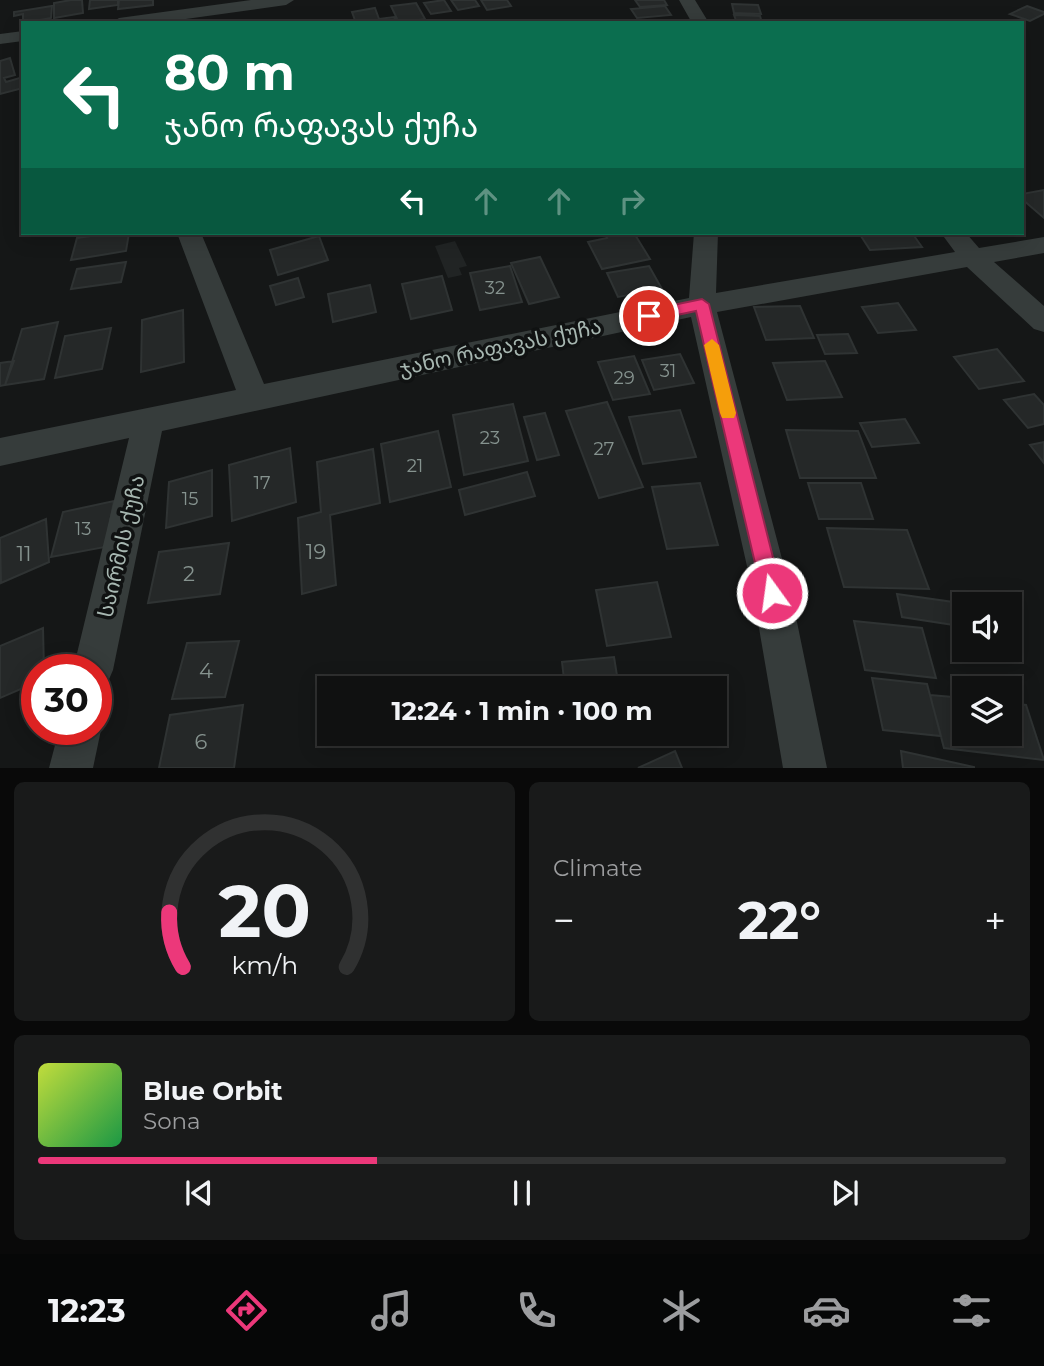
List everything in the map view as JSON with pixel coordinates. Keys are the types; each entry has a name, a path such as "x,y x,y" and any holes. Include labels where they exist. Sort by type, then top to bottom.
{"street":[{"path":"134,21 286,0"},
{"path":"687,0 700,21"},
{"path":"0,39 21,36"},
{"path":"190,235 254,400"},
{"path":"706,235 702,304 772,593 805,768"},
{"path":"955,235 974,259 1044,323"},
{"name":"ჯანო რაფავას ქუჩა","path":"0,452 702,304 1044,245"},
{"name":"საირმის ქუჩა","path":"97,654 149,421"},
{"path":"71,768 76,745"}],"shaded area":[{"path":"455,241 467,266 459,268 462,275 448,278 435,246"}],"building":[{"path":"82,0 83,13 54,18 54,3"},
{"path":"90,0 118,0 118,5 89,9"},
{"path":"119,0 153,0 153,5 118,9"},
{"path":"444,0 451,11 431,14 424,3"},
{"path":"451,0 475,0 479,6 458,10"},
{"path":"481,0 507,0 511,6 487,10"},
{"path":"635,0 664,0 667,5 640,7"},
{"path":"416,3 425,19 398,21 391,6"},
{"path":"732,4 758,5 761,14 734,13"},
{"path":"52,6 51,18 34,21 23,21 23,14 14,16 14,12"},
{"path":"665,6 671,15 637,18 631,9"},
{"path":"1027,6 1044,14 1030,21 1010,14"},
{"path":"375,8 379,19 394,17 396,21 355,21 352,12"},
{"path":"734,15 760,16 761,21 736,21"},
{"path":"10,58 15,75 4,78 6,82 21,78 21,89 0,94 0,61"},
{"path":"1044,190 1044,218 1024,201 1024,194"},
{"path":"129,235 126,251 71,260 77,238"},
{"path":"606,235 635,235 650,259 602,269 588,242 607,238"},
{"path":"860,235 913,235 922,247 870,250"},
{"path":"319,236 328,260 278,275 270,250"},
{"path":"540,257 559,297 529,304 511,263"},
{"path":"126,262 121,282 71,289 77,269"},
{"path":"510,266 522,302 480,310 470,273"},
{"path":"649,266 662,289 618,297 607,273"},
{"path":"442,276 452,310 411,319 402,284"},
{"path":"298,278 304,297 276,305 270,286"},
{"path":"370,285 376,312 333,322 328,294"},
{"path":"898,303 916,330 878,333 862,307"},
{"path":"800,306 814,338 766,340 754,307"},
{"path":"183,310 184,362 141,372 142,320"},
{"path":"58,322 44,379 5,385 22,329"},
{"path":"111,328 102,369 55,378 65,336"},
{"path":"848,334 857,353 825,354 817,335"},
{"path":"997,349 1024,381 979,389 954,357"},
{"path":"680,354 694,383 654,390 642,360"},
{"path":"634,356 650,394 613,400 598,362"},
{"path":"14,361 5,385 0,386 0,363"},
{"path":"825,361 842,397 787,400 773,363"},
{"path":"1034,394 1044,405 1044,424 1028,428 1004,400"},
{"path":"607,402 643,487 599,498 566,411"},
{"path":"513,404 528,461 464,475 453,415"},
{"path":"680,410 696,457 643,464 629,417"},
{"path":"545,413 559,455 537,460 524,417"},
{"path":"905,419 919,443 872,447 860,423"},
{"path":"786,430 858,431 876,478 800,478"},
{"path":"438,431 451,487 390,502 381,444"},
{"path":"1044,442 1044,463 1030,445"},
{"path":"290,448 296,502 232,521 229,465"},
{"path":"373,449 380,503 330,515 336,585 302,594 298,518 321,512 317,462"},
{"path":"212,470 212,516 166,528 169,482"},
{"path":"527,472 535,496 465,515 459,490"},
{"path":"700,483 718,545 667,549 652,487"},
{"path":"808,483 861,483 873,519 819,519"},
{"path":"114,501 105,547 51,557 63,512"},
{"path":"46,519 49,562 1,583 0,538"},
{"path":"827,528 907,530 929,589 844,587"},
{"path":"229,543 220,594 148,603 159,552"},
{"path":"657,582 671,637 607,646 596,590"},
{"path":"897,594 952,602 952,625 902,617"},
{"path":"854,621 922,628 936,678 865,670"},
{"path":"43,628 44,654 21,654 21,689 0,698 0,646"},
{"path":"239,641 225,697 172,699 187,643"},
{"path":"614,657 617,676 564,676 562,662"},
{"path":"872,678 927,684 941,736 883,730"},
{"path":"930,695 952,697 952,746 1022,746 1022,704 1026,705 1044,760 944,748"},
{"path":"243,705 234,768 159,768 170,715"},
{"path":"675,751 682,768 638,768"},
{"path":"901,751 974,767 974,768 903,768"}],"slow traffic":[{"path":"712,345 728,413"}],"route":[{"path":"649,316 702,304 772,593"}]}
